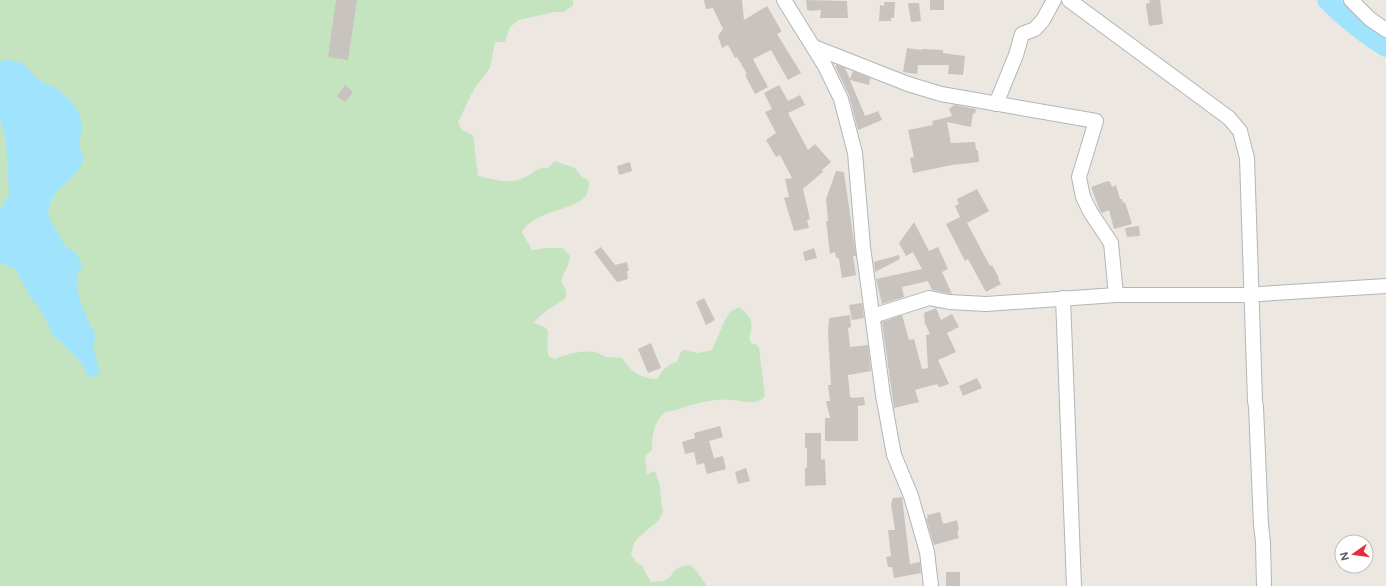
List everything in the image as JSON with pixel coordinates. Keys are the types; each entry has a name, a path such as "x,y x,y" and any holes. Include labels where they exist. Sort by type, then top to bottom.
{"street":[{"path":"784,0 802,26 825,66 841,99 855,153 863,246 883,395 894,456 911,496 922,531 930,566 931,586"},
{"path":"996,104 1016,55 1022,34 1035,29 1043,20 1054,0"},
{"path":"1068,0 1229,118 1240,131 1247,158 1255,401 1264,586"},
{"path":"1351,0 1370,19 1386,30"},
{"path":"814,47 915,86 941,94 1096,121 1079,177 1090,213 1111,243 1116,295"},
{"path":"873,318 879,314 929,298 949,302 986,304 1116,295 1252,294 1386,286"},
{"path":"1062,298 1074,586"}],"green space":[{"path":"0,0 573,0 573,5 564,12 555,12 519,20 510,27 505,42 495,42 490,68 474,89 458,122 462,130 473,135 478,176 500,180 516,180 525,178 540,168 549,168 554,161 575,168 581,176 589,181 588,192 583,199 575,204 536,219 522,232 532,250 563,248 570,256 561,282 566,292 565,299 544,312 534,323 548,330 547,347 549,357 555,359 576,353 598,353 606,357 622,358 633,371 641,376 657,379 668,366 677,362 681,352 684,350 698,353 712,350 730,312 739,307 749,317 751,321 751,328 749,338 752,344 756,344 759,348 765,396 754,402 733,400 711,401 665,412 657,421 655,426 652,450 645,456 647,474 655,471 660,486 663,511 659,520 634,543 631,554 636,562 642,566 651,582 664,581 669,578 675,570 683,566 690,565 695,569 707,586 0,586"}],"water":[{"path":"9,60 22,63 38,79 59,90 73,103 79,114 82,125 79,146 84,159 78,171 53,196 48,211 49,217 63,243 76,253 83,267 79,271 77,286 85,313 96,336 94,341 94,350 100,373 89,378 81,363 59,340 54,337 39,307 33,301 15,269 0,263 0,209 9,193 6,140 0,120 0,61"}],"building":[{"path":"336,0 357,0 348,60 328,57"},
{"path":"704,0 742,0 744,20 767,6 781,30 781,32 777,34 801,73 788,80 771,50 753,59 768,87 755,94 745,75 747,74 737,57 735,58 728,45 722,48 718,36 723,29 713,8 706,9"},
{"path":"806,0 847,1 848,18 820,18 821,10 807,10"},
{"path":"930,0 944,0 944,10 930,10"},
{"path":"1149,0 1160,0 1163,24 1149,26 1146,6 1147,3 1150,3"},
{"path":"884,2 895,2 894,18 891,18 891,21 879,21 880,5 884,6"},
{"path":"908,3 919,3 921,21 911,22"},
{"path":"907,48 921,50 943,50 943,53 965,56 963,75 948,74 949,65 918,65 917,74 903,72"},
{"path":"837,65 845,68 850,79 853,71 870,78 869,85 850,80 865,116 878,111 882,120 858,130 849,95 835,66"},
{"path":"345,85 353,92 345,102 337,96"},
{"path":"779,85 788,101 800,95 805,105 788,113 808,150 815,144 831,162 821,171 824,171 803,189 810,219 807,220 809,228 794,231 784,198 789,197 785,179 792,178 780,155 776,157 766,140 776,133 765,112 772,109 764,93"},
{"path":"954,105 976,109 975,114 973,113 971,127 947,122 951,143 975,142 976,150 978,150 979,162 952,165 913,173 910,158 914,157 908,130 933,125 932,121 952,116 949,109"},
{"path":"630,162 632,171 619,175 617,166"},
{"path":"836,171 844,172 856,256 853,256 856,275 842,278 839,259 836,257 835,252 830,254 826,221 828,221 826,199"},
{"path":"1108,181 1112,187 1116,185 1120,199 1122,199 1123,203 1125,202 1132,224 1114,229 1109,210 1102,213 1100,211 1091,187"},
{"path":"977,189 989,211 967,223 990,266 992,265 1001,284 986,292 968,259 965,261 946,224 960,217 955,206 959,204 957,199"},
{"path":"914,222 929,251 938,247 948,269 942,272 952,294 932,290 928,281 902,287 904,297 882,304 876,279 922,269 913,252 906,256 899,243"},
{"path":"1139,226 1140,236 1127,237 1125,228"},
{"path":"601,247 615,265 627,262 629,271 627,271 628,279 617,282 594,252"},
{"path":"814,248 817,258 805,261 803,252"},
{"path":"899,255 900,259 875,272 874,262"},
{"path":"704,298 715,320 706,325 696,302"},
{"path":"862,303 864,318 852,320 849,305"},
{"path":"936,308 941,320 952,314 959,327 947,333 956,352 938,360 949,384 939,387 937,384 915,390 919,402 894,408 882,322 902,315 909,340 914,339 922,369 928,368 926,335 930,334 925,323 924,313"},
{"path":"850,315 851,327 848,328 850,347 868,345 871,371 848,375 850,397 864,397 865,405 858,406 858,441 825,441 825,418 830,418 826,401 830,401 828,385 831,385 828,333 829,318"},
{"path":"651,343 661,368 648,373 638,349"},
{"path":"977,378 982,388 963,396 959,386"},
{"path":"720,426 723,437 709,441 714,458 723,456 726,469 707,474 704,463 697,465 694,452 685,454 682,442 695,438 694,433"},
{"path":"805,433 821,433 821,460 825,459 826,485 805,486 807,448 805,448"},
{"path":"746,468 750,481 738,484 735,472"},
{"path":"902,497 910,564 920,562 921,573 894,578 892,567 888,567 886,557 891,556 888,530 895,530 891,504 893,498"},
{"path":"940,512 943,524 957,520 959,530 957,532 959,538 934,545 926,518 928,518 927,515"},
{"path":"946,572 960,572 960,586 946,586"}],"waterway":[{"path":"1327,0 1370,37 1386,47"}]}
